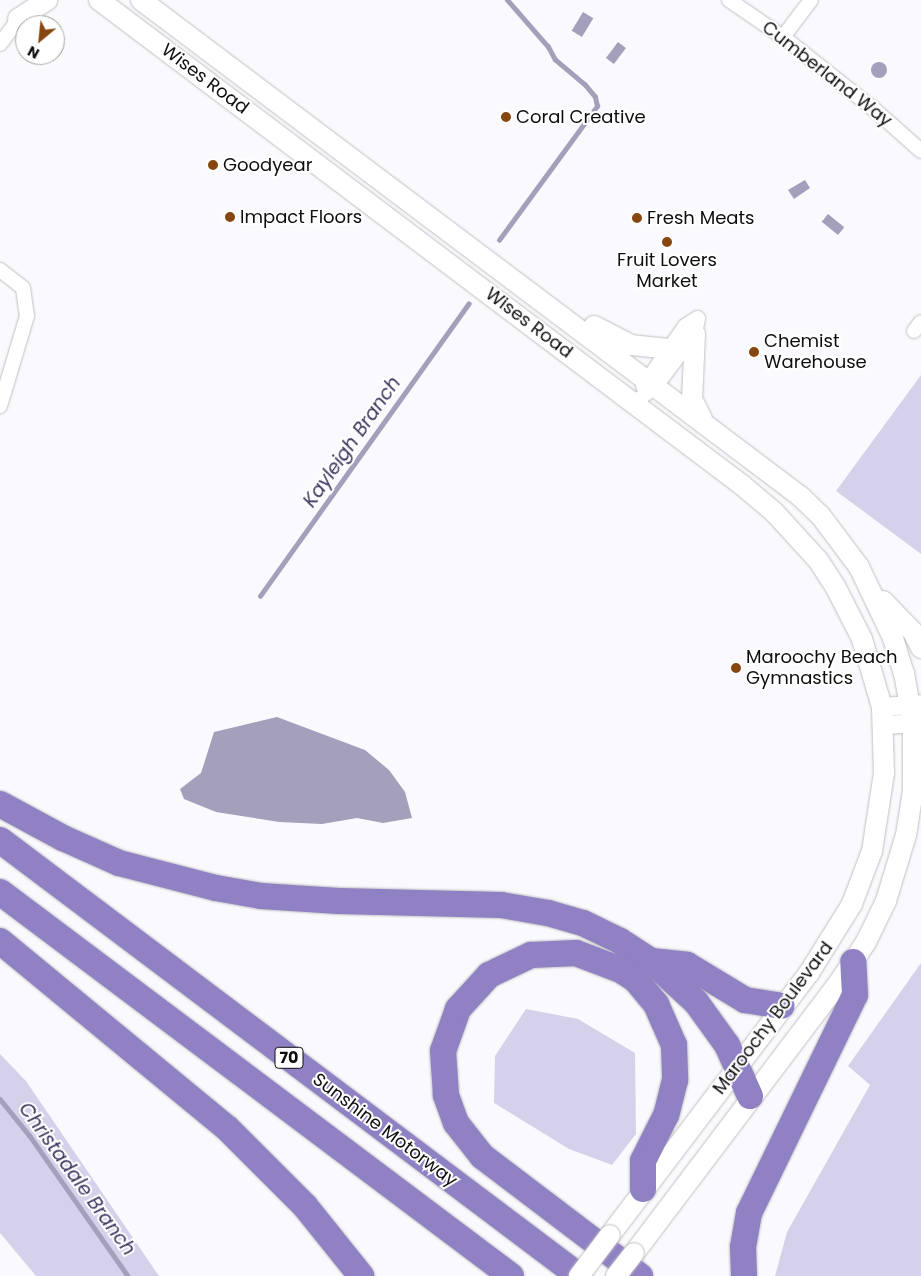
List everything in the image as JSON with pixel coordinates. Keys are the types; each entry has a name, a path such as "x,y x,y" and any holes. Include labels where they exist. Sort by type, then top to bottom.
{"highway":[{"path":"0,804 91,851 174,879 261,896 467,904 527,909 592,927 651,961 696,1002 722,1037 750,1096"},
{"name":"Sunshine Motorway","path":"0,840 579,1276"},
{"name":"70","path":"0,892 511,1276"},
{"path":"0,941 227,1128 314,1216 361,1276"},
{"path":"637,1264 482,1156 456,1123 444,1082 446,1037 458,1009 489,975 530,955 576,953 621,970 635,979 656,1004 674,1045 675,1080 666,1116 643,1161 643,1190"},
{"path":"651,961 687,965 745,1000 782,1006"},
{"path":"744,1276 743,1247 749,1213 768,1169 855,995 853,962"}],"main road":[{"path":"20,15 26,0"},
{"path":"24,15 48,0"},
{"name":"Wises Road","path":"90,0 105,4 635,402 774,512 818,560 836,586 862,639 883,716"},
{"name":"Wises Road","path":"141,0 706,424 820,515 841,541 872,591 900,656 916,714"},
{"path":"518,283 568,307 612,338 631,345 668,349"},
{"path":"695,334 692,399 706,424"},
{"path":"872,591 913,632 921,648"},
{"name":"Maroochy Boulevard","path":"616,1276 637,1264 750,1096 853,962 876,923 894,878 910,814 917,758 916,714"},
{"name":"Maroochy Boulevard","path":"579,1276 827,948 862,879 879,822 884,773 883,716"}],"street":[{"path":"21,15 32,0"},
{"name":"Cumberland Way","path":"729,0 783,37 876,111 921,151"},
{"path":"783,37 811,0"},
{"path":"0,44 15,23"},
{"path":"0,270 23,288 27,316 0,406"},
{"path":"635,402 695,334 698,318 685,326 668,349 651,383"},
{"path":"883,716 916,714"}],"shaded area":[{"path":"583,12 593,18 582,37 572,31"},
{"path":"618,42 626,48 614,64 606,58"},
{"path":"876,62 882,62 887,67 885,76 876,78 871,73 871,67"},
{"path":"805,180 810,188 794,199 788,190"},
{"path":"828,214 844,227 838,235 822,222"},
{"path":"921,375 921,554 836,491"},
{"path":"277,717 365,750 389,770 405,792 412,818 383,823 357,818 322,824 279,822 216,812 184,799 180,789 201,773 214,732"},
{"path":"921,963 921,1276 775,1276 787,1232 870,1085 848,1066"},
{"path":"526,1009 578,1019 635,1053 636,1134 612,1165 569,1149 494,1103 495,1056"},
{"path":"0,1054 26,1081 159,1276 36,1276 0,1233"}],"waterway":[{"name":"Kayleigh Branch","path":"499,240 597,106 595,97 585,85 555,60 548,47 507,0"},
{"name":"Kayleigh Branch","path":"260,596 468,304"},
{"name":"Christadale Branch","path":"0,1099 30,1136 128,1276"}],"place":[{"name":"Coral Creative","path":"506,117"},
{"name":"Goodyear","path":"213,165"},
{"name":"Impact Floors","path":"230,217"},
{"name":"Fresh Meats","path":"637,218"},
{"name":"Fruit Lovers Market","path":"667,242"},
{"name":"Chemist Warehouse","path":"754,352"},
{"name":"Maroochy Beach Gymnastics","path":"736,668"}]}
